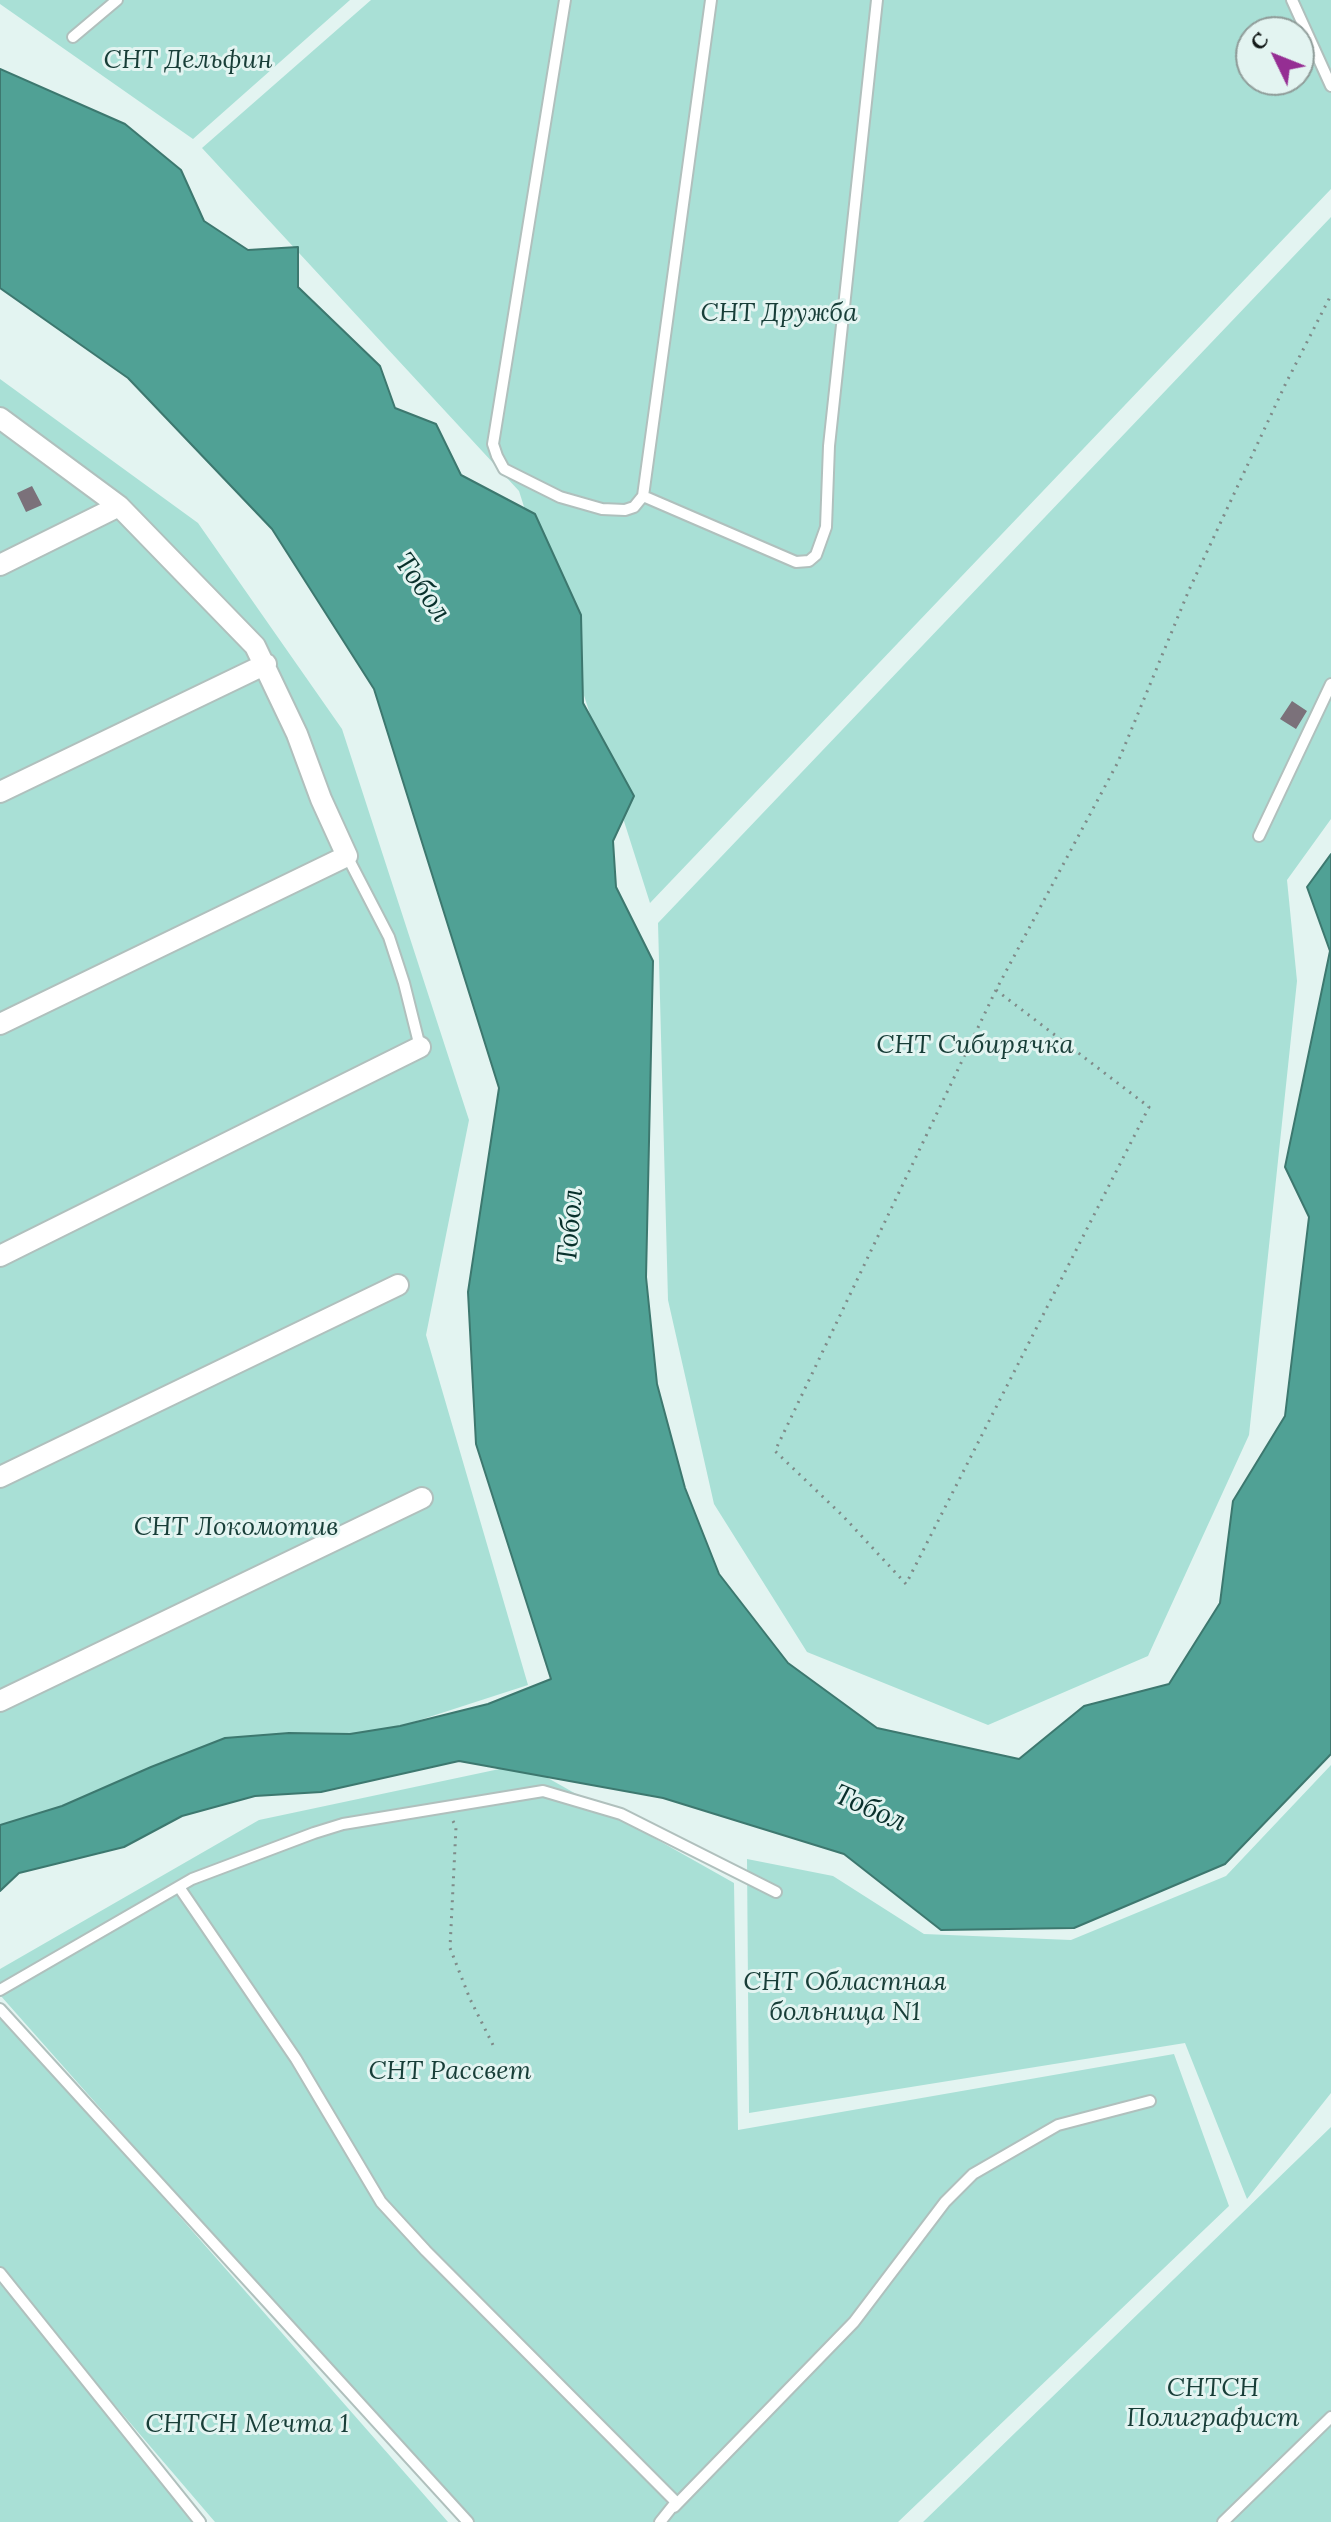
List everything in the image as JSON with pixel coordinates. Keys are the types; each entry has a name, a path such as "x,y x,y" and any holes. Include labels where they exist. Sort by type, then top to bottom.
{"street":[{"path":"0,418 119,506 255,646 266,664 347,856 0,1024"},
{"path":"0,565 119,506"},
{"path":"0,792 266,664"},
{"path":"0,1256 420,1047"},
{"path":"0,1477 398,1285"},
{"path":"0,1701 422,1498"}],"lane":[{"path":"73,37 117,0"},
{"path":"565,0 493,444 504,469 560,497 602,509 625,510 634,507 643,496 711,0"},
{"path":"643,496 796,562 809,561 816,555 826,527 829,446 877,0"},
{"path":"1292,0 1331,86"},
{"path":"1259,836 1331,684"},
{"path":"347,856 389,937 420,1047"},
{"path":"0,1990 192,1879 314,1833 343,1824 543,1791 621,1814 776,1892"},
{"path":"179,1887 296,2059 381,2202 676,2502 663,2518"},
{"path":"0,2009 468,2522"},
{"path":"663,2518 854,2322 945,2202 973,2174 1058,2125 1150,2101"},
{"path":"0,2273 200,2522"},
{"path":"1223,2522 1331,2417"}],"path":[{"path":"996,990 1149,1107 906,1584 843,1516 775,1451 996,990 1118,762 1189,590 1285,385 1331,295"},
{"path":"447,1806 456,1827 450,1948 470,1999 494,2047"}],"green space":[{"name":"СНТ Дельфин","path":"0,0 350,0 193,139 0,4"},
{"name":"СНТ Дружба","path":"371,0 1331,0 1331,189 650,903 519,491 202,148"},
{"name":"СНТ Сибирячка","path":"1331,217 1331,819 1287,880 1297,981 1249,1435 1148,1656 988,1725 807,1652 714,1504 668,1300 658,923"},
{"name":"СНТ Локомотив","path":"0,379 198,523 342,729 469,1120 426,1335 528,1685 0,1856"},
{"name":"СНТ Рассвет","path":"523,1764 734,1883 738,2130 1174,2054 1229,2206 898,2522 467,2522 0,1995 0,1969 259,1820"},
{"name":"СНТ Областная больница N1","path":"1331,1765 1331,2093 1247,2199 1185,2043 749,2113 747,1859 833,1876 924,1934 1071,1940 1226,1876"},
{"name":"СНТСН Мечта 1","path":"0,2012 448,2522 215,2522 0,2271"},
{"name":"СНТСН Полиграфист","path":"1331,2127 1331,2522 923,2522"},
{"path":"0,2284 200,2522 0,2522"}],"water":[{"name":"Тобол","path":"0,69 125,124 181,170 204,221 248,250 298,247 298,287 380,366 395,408 436,424 461,475 535,514 581,615 583,703 634,796 613,841 616,887 653,961 646,1277 657,1384 685,1488 719,1574 788,1663 877,1728 1019,1759 1084,1706 1169,1684 1220,1603 1233,1501 1285,1416 1309,1217 1285,1167 1330,951 1307,887 1331,854 1331,1754 1225,1864 1074,1928 941,1930 844,1854 663,1798 459,1761 321,1792 255,1796 182,1816 124,1847 19,1873 0,1891 0,1825 62,1806 225,1738 289,1733 350,1734 400,1726 488,1704 551,1679 476,1444 468,1292 499,1088 374,689 272,529 128,378 0,288"}],"building":[{"path":"32,486 42,505 26,512 17,493"},
{"path":"1292,701 1307,711 1296,729 1280,719"}]}
